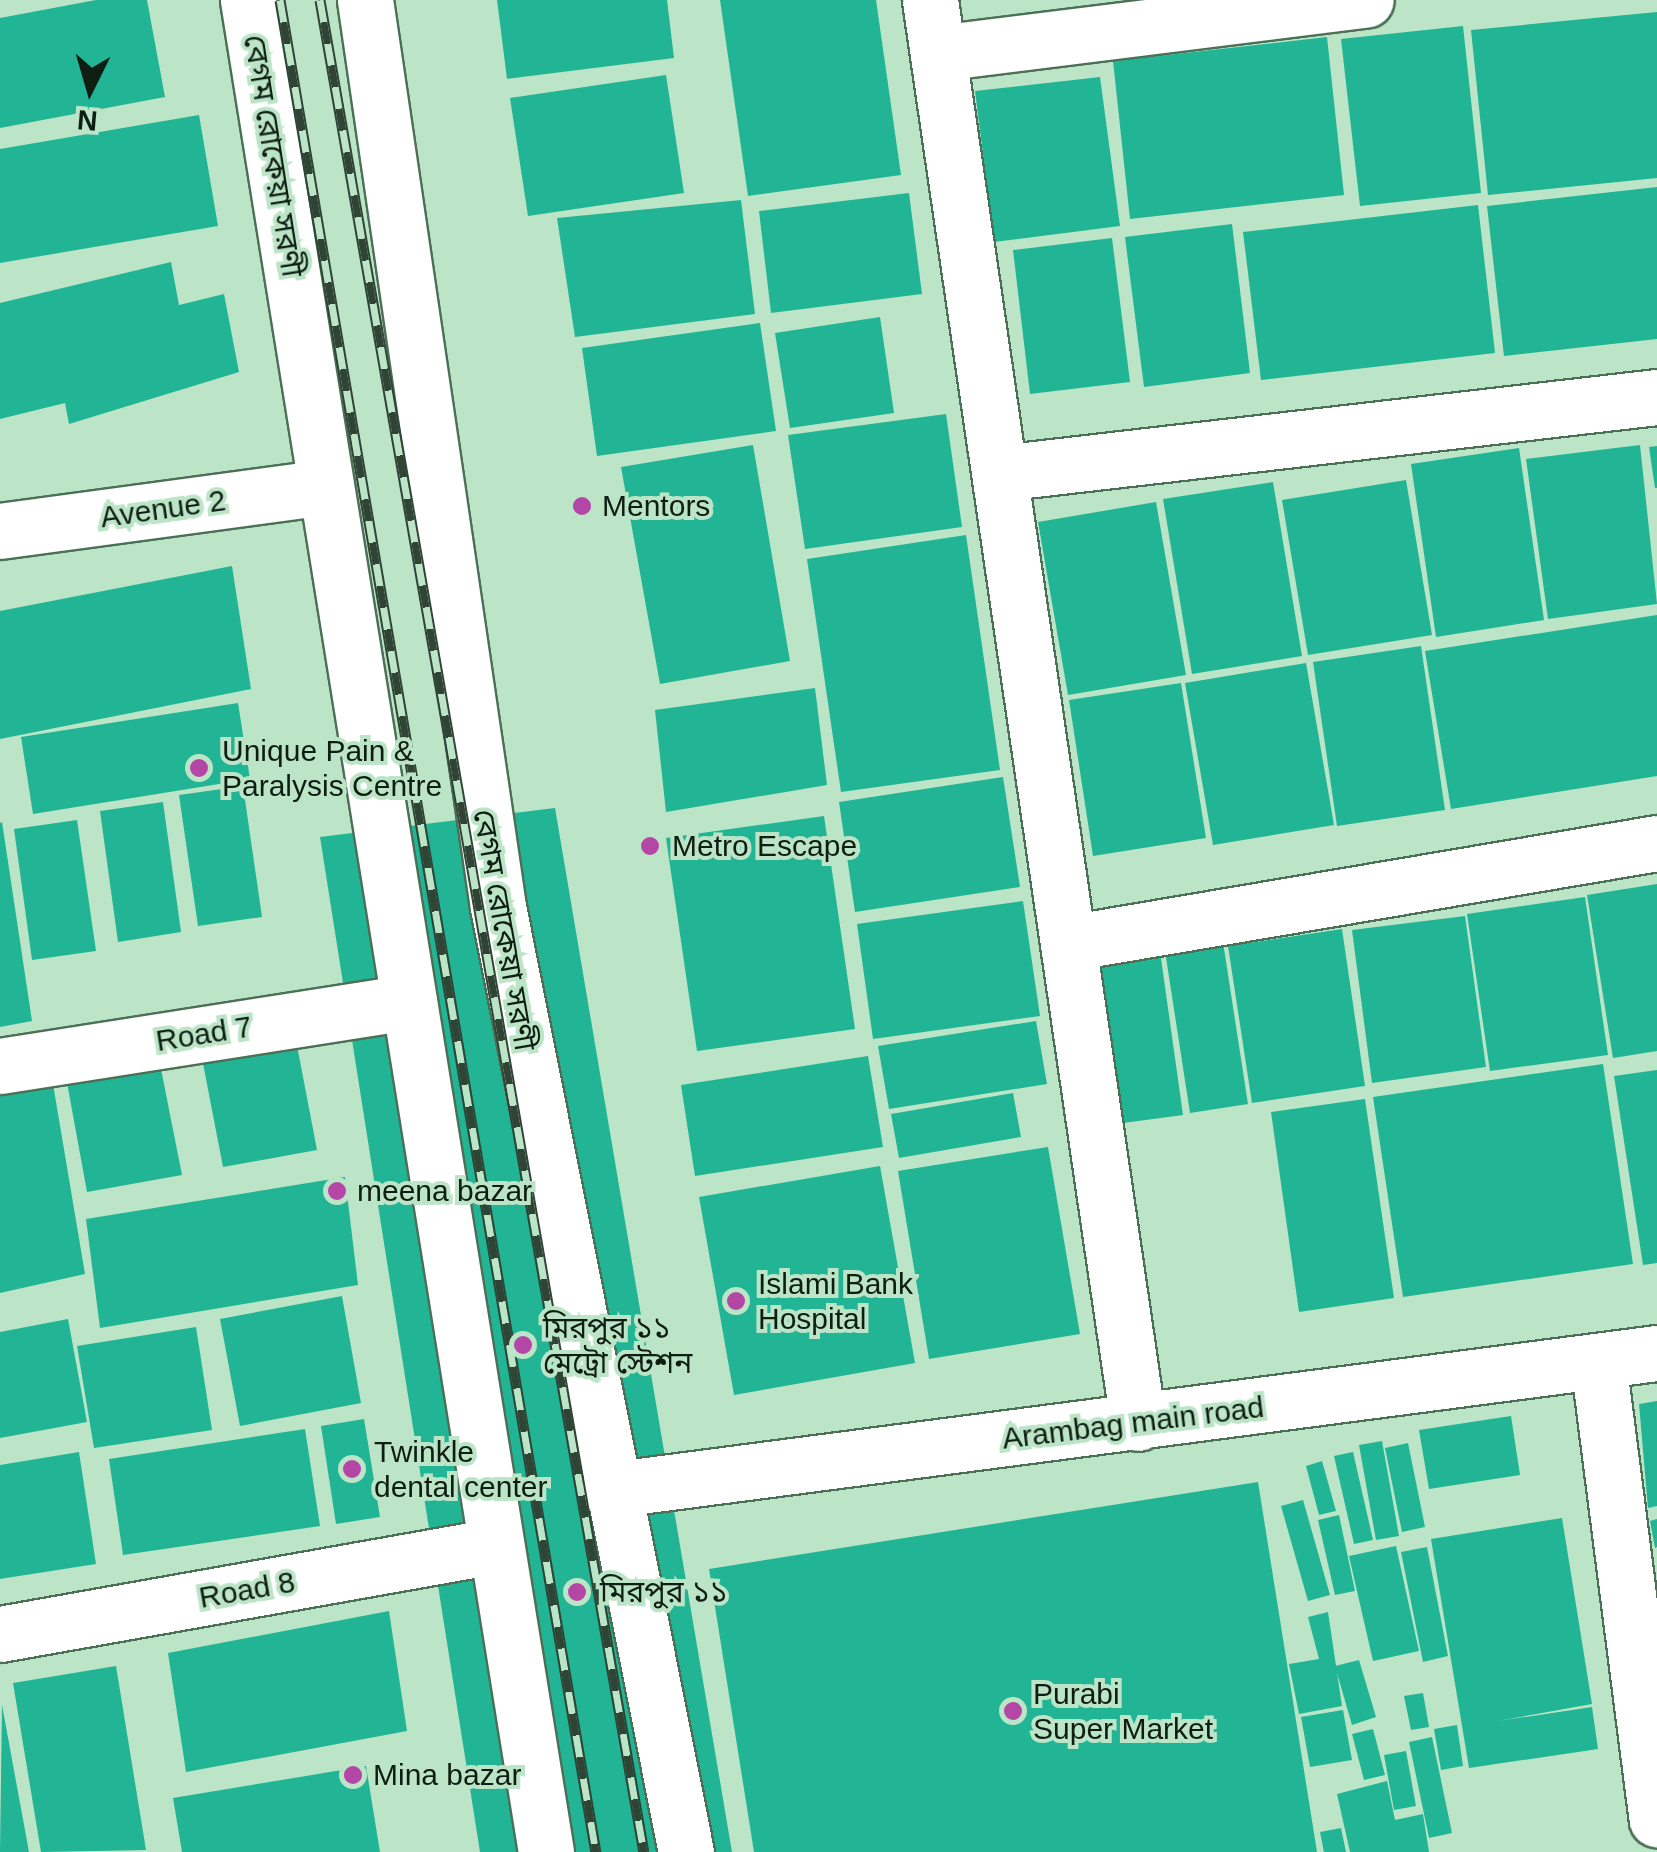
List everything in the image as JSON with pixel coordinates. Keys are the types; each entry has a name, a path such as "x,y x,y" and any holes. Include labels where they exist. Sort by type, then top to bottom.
{"street":[{"name":"বেগম রোকেয়া সরণী","path":"248,0 546,1852"},
{"name":"বেগম রোকেয়া সরণী","path":"366,0 498,907 609,1490 686,1852"},
{"path":"1138,1423 1074,942 934,26 1366,0"},
{"path":"1000,474 1657,397"},
{"name":"Avenue 2","path":"0,531 326,487"},
{"path":"1074,942 1657,843"},
{"name":"Road 7","path":"0,1066 409,1002"},
{"name":"Arambag main road","path":"609,1490 1657,1353"},
{"path":"1598,1360 1657,1819"},
{"name":"Road 8","path":"0,1634 494,1546"}],"building":[{"path":"96,0 147,0 165,97 0,128 0,18"},
{"path":"497,0 667,0 674,58 507,79"},
{"path":"720,0 876,0 901,175 748,196"},
{"path":"1657,12 1657,178 1488,195 1471,30"},
{"path":"1463,26 1481,193 1360,206 1341,39"},
{"path":"1327,37 1344,195 1130,219 1113,61"},
{"path":"666,75 684,193 528,216 510,98"},
{"path":"1100,77 1120,226 994,242 975,91"},
{"path":"199,115 218,226 0,263 0,149"},
{"path":"1657,187 1657,339 1504,356 1487,206"},
{"path":"909,193 922,294 771,313 759,211"},
{"path":"741,200 755,314 575,337 557,218"},
{"path":"1478,205 1495,353 1261,380 1243,232"},
{"path":"1232,224 1250,373 1144,387 1125,237"},
{"path":"1112,238 1130,382 1030,394 1013,250"},
{"path":"171,262 179,305 224,294 239,372 69,424 65,403 0,419 0,303"},
{"path":"880,317 894,413 790,428 775,333"},
{"path":"760,323 776,431 597,456 582,348"},
{"path":"946,414 962,527 805,549 788,435"},
{"path":"753,445 790,661 660,684 621,467"},
{"path":"1640,445 1657,604 1548,619 1526,459"},
{"path":"1657,446 1657,488 1655,488 1649,447"},
{"path":"1519,448 1544,620 1436,637 1411,464"},
{"path":"1406,480 1432,635 1308,655 1282,500"},
{"path":"1273,482 1302,656 1192,674 1163,499"},
{"path":"1156,502 1186,675 1068,695 1038,522"},
{"path":"966,535 1000,770 841,792 807,559"},
{"path":"232,566 251,689 0,739 0,611"},
{"path":"1657,615 1657,776 1451,809 1425,651"},
{"path":"1421,646 1445,810 1337,826 1313,662"},
{"path":"1306,663 1334,825 1213,845 1185,683"},
{"path":"1181,683 1206,838 1093,856 1069,700"},
{"path":"815,688 827,785 666,812 655,710"},
{"path":"238,703 250,779 33,814 21,737"},
{"path":"1003,777 1020,887 855,912 839,802"},
{"path":"243,786 262,917 198,926 179,795"},
{"path":"163,802 181,932 118,942 100,811"},
{"name":"মিরপুর ১১ মেট্রো স্টেশন","path":"555,808 732,1852 480,1852 320,837"},
{"path":"824,816 855,1029 697,1051 666,838"},
{"path":"77,820 96,951 32,960 14,829"},
{"path":"0,823 32,1021 0,1027"},
{"path":"1657,884 1657,1051 1613,1058 1587,895"},
{"path":"1585,897 1608,1055 1490,1071 1467,914"},
{"path":"1023,901 1040,1016 873,1039 857,924"},
{"path":"1465,916 1486,1067 1372,1083 1352,930"},
{"path":"1342,929 1365,1086 1252,1103 1228,946"},
{"path":"1223,942 1248,1104 1190,1113 1165,951"},
{"path":"1160,951 1183,1115 1123,1123 1099,960"},
{"path":"1036,1021 1047,1084 889,1109 878,1046"},
{"path":"295,1035 317,1150 223,1167 201,1053"},
{"path":"868,1056 883,1147 695,1176 681,1085"},
{"path":"159,1059 182,1175 87,1192 66,1077"},
{"path":"1603,1064 1633,1264 1403,1297 1373,1097"},
{"path":"1657,1070 1657,1263 1643,1265 1614,1076"},
{"path":"52,1078 85,1274 0,1293 0,1089"},
{"path":"1013,1093 1021,1137 899,1158 891,1114"},
{"path":"1365,1099 1394,1298 1299,1312 1271,1112"},
{"path":"1048,1147 1080,1334 929,1359 898,1171"},
{"path":"880,1166 915,1363 734,1395 699,1197"},
{"path":"345,1177 358,1285 100,1328 86,1219"},
{"path":"342,1296 361,1403 240,1426 220,1319"},
{"path":"68,1319 87,1422 0,1438 0,1332"},
{"path":"196,1327 212,1430 94,1448 77,1346"},
{"path":"1657,1401 1657,1506 1648,1508 1639,1404"},
{"path":"1511,1416 1520,1475 1429,1489 1419,1430"},
{"path":"364,1419 380,1517 336,1524 321,1426"},
{"path":"305,1429 320,1526 123,1555 109,1459"},
{"path":"1382,1441 1399,1536 1376,1540 1359,1445"},
{"path":"1408,1443 1425,1527 1402,1532 1385,1448"},
{"path":"79,1452 96,1564 0,1579 0,1465"},
{"path":"1353,1452 1373,1540 1354,1544 1334,1456"},
{"path":"1322,1461 1336,1511 1319,1515 1306,1466"},
{"name":"Purabi Super Market","path":"1258,1482 1317,1852 754,1852 709,1569"},
{"path":"1303,1500 1330,1595 1308,1601 1281,1506"},
{"path":"1339,1515 1355,1591 1335,1595 1318,1520"},
{"path":"1562,1518 1592,1704 1498,1721 1592,1707 1598,1749 1469,1768 1431,1539"},
{"path":"1657,1519 1657,1547 1655,1548 1650,1521"},
{"path":"1396,1546 1419,1651 1373,1661 1349,1556"},
{"path":"1427,1547 1448,1656 1423,1662 1401,1552"},
{"path":"389,1611 407,1731 186,1772 168,1653"},
{"path":"1328,1612 1342,1706 1299,1714 1289,1664 1319,1659 1308,1617"},
{"path":"1359,1660 1376,1717 1352,1725 1335,1666"},
{"path":"116,1666 146,1850 41,1852 13,1683"},
{"path":"1423,1693 1429,1727 1411,1730 1404,1696"},
{"path":"2,1705 29,1852 0,1852"},
{"path":"1343,1710 1352,1760 1310,1767 1301,1717"},
{"path":"1457,1725 1463,1766 1441,1770 1434,1729"},
{"path":"1373,1729 1385,1775 1364,1780 1352,1734"},
{"path":"1432,1737 1452,1833 1429,1838 1409,1742"},
{"path":"1406,1751 1416,1806 1394,1810 1384,1755"},
{"path":"366,1766 380,1852 182,1852 173,1798"},
{"path":"1387,1781 1395,1820 1423,1814 1429,1852 1350,1852 1337,1794"},
{"path":"1341,1828 1346,1852 1324,1852 1320,1832"}],"railway":[{"path":"280,0 596,1852"},
{"path":"320,0 644,1852"}],"place":[{"name":"Mentors","path":"582,506"},
{"name":"Unique Pain & Paralysis Centre","path":"199,768"},
{"name":"Metro Escape","path":"650,846"},
{"name":"meena bazar","path":"337,1191"},
{"name":"Islami Bank Hospital","path":"736,1301"},
{"name":"মিরপুর ১১ মেট্রো স্টেশন","path":"523,1345"},
{"name":"Twinkle dental center","path":"352,1469"},
{"name":"মিরপুর ১১","path":"577,1592"},
{"name":"Purabi Super Market","path":"1013,1711"},
{"name":"Mina bazar","path":"353,1775"}]}
